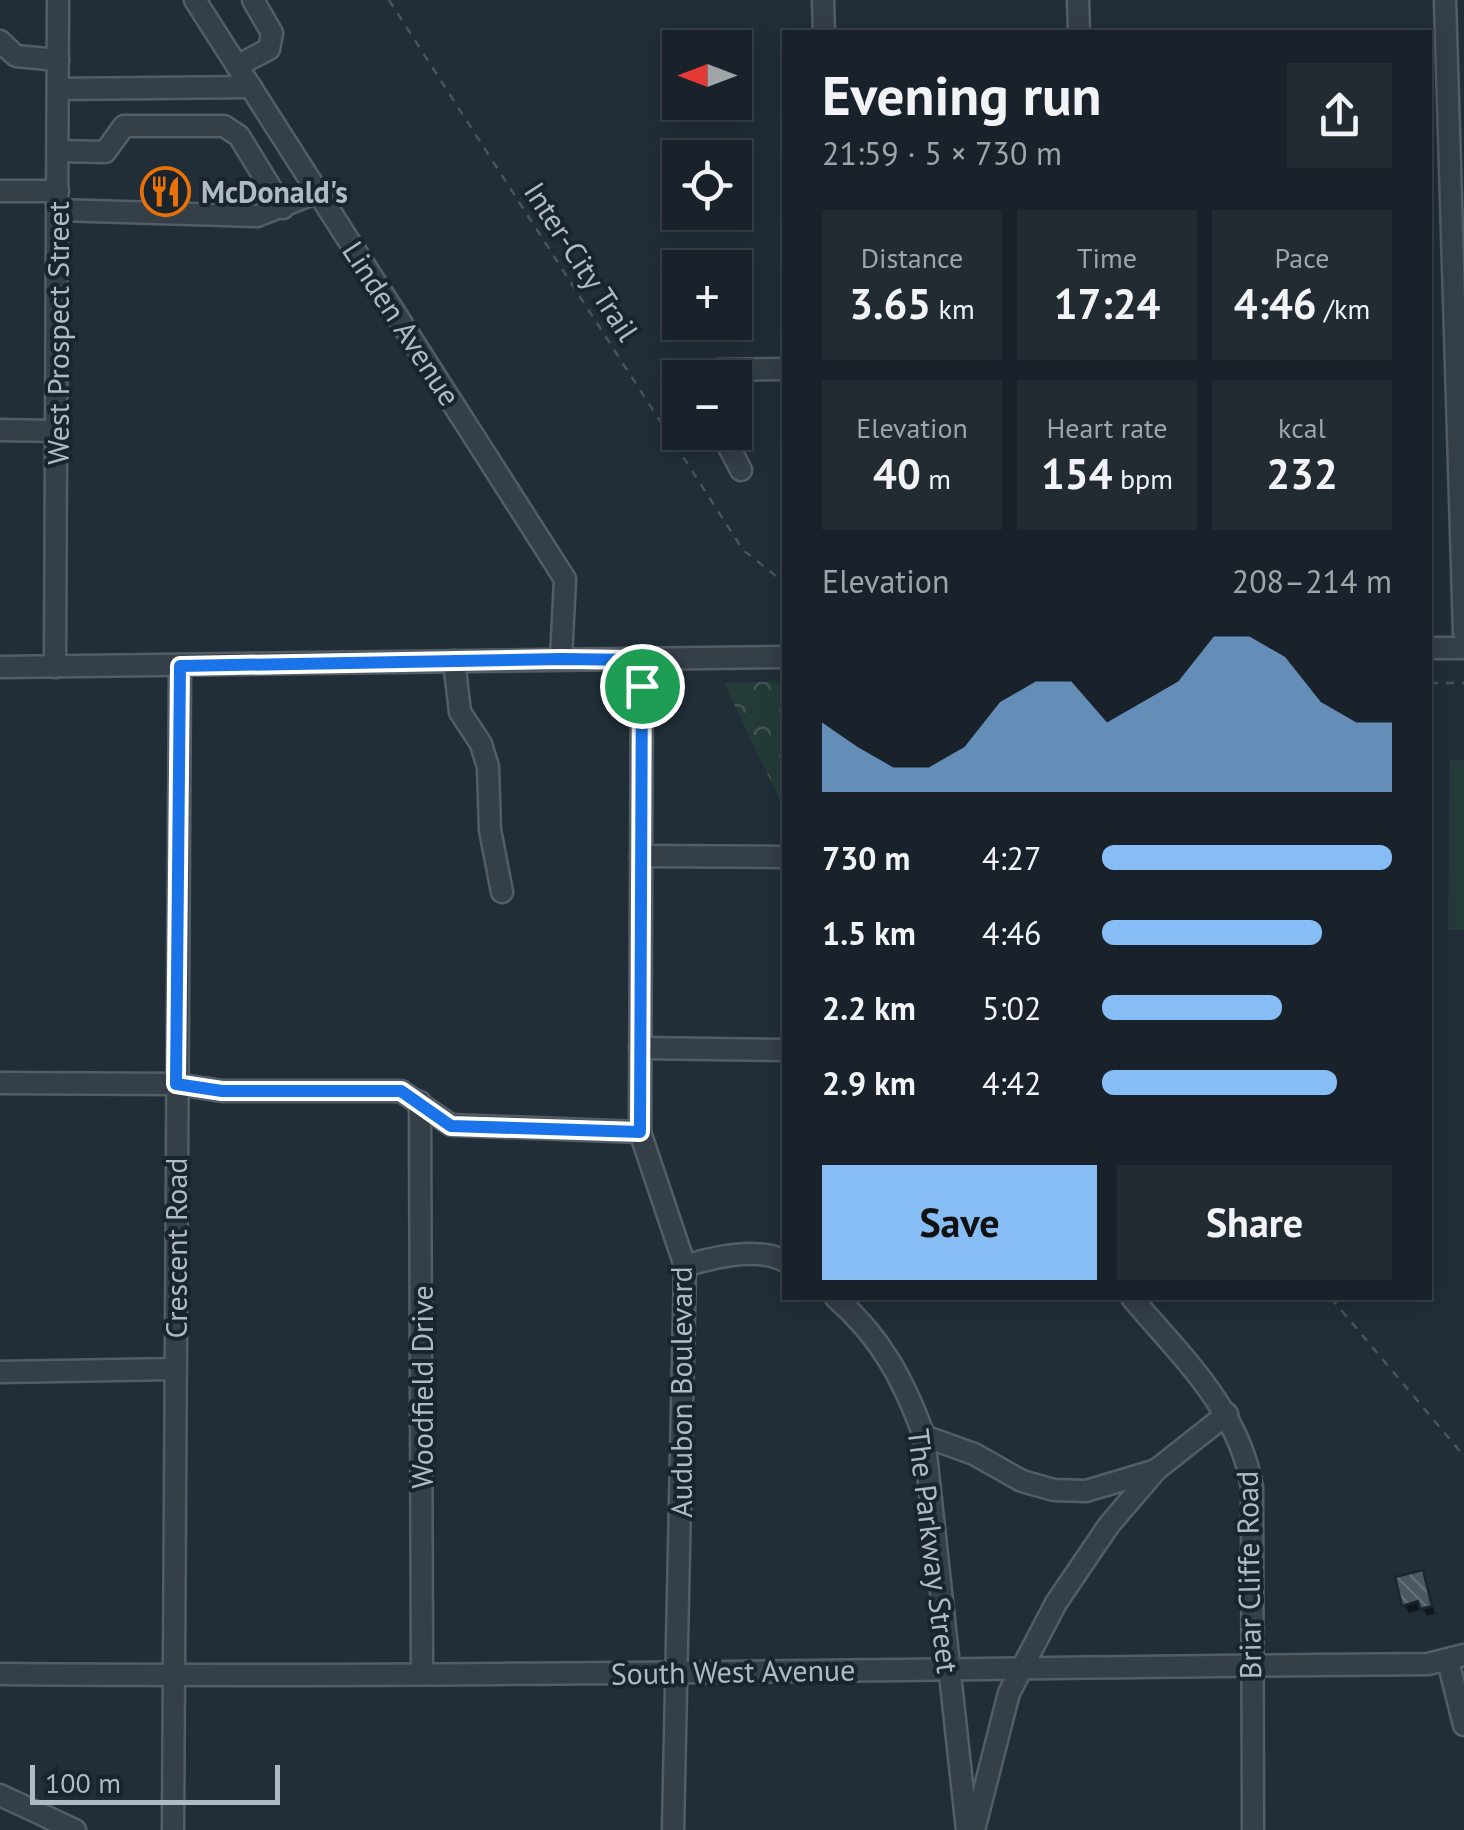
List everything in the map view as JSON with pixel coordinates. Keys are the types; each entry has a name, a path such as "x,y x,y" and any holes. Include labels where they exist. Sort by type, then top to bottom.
{"street":[{"name":"West Prospect Street","path":"55,667 58,0"},
{"name":"Linden Avenue","path":"195,0 565,580 561,659"},
{"path":"237,66 269,49 272,33 253,0"},
{"path":"823,0 824,30"},
{"path":"1078,0 1078,30"},
{"path":"1446,0 1464,632"},
{"path":"0,41 16,56 58,60"},
{"path":"58,89 251,87"},
{"path":"59,151 105,152 124,126 224,126 239,136 283,208"},
{"path":"0,191 58,200 256,216 318,192"},
{"path":"752,370 782,369"},
{"path":"0,430 56,431"},
{"path":"730,450 740,470"},
{"path":"1432,648 1464,648"},
{"path":"0,667 782,656"},
{"name":"Audubon Boulevard","path":"642,660 640,1132 685,1266 673,1830"},
{"path":"454,661 460,712 481,744 488,767 490,830 502,892"},
{"name":"Crescent Road","path":"173,1830 180,666"},
{"path":"641,856 782,857"},
{"path":"640,1048 782,1050"},
{"path":"0,1082 176,1084 222,1091 401,1091 451,1126 640,1132"},
{"name":"Woodfield Drive","path":"420,1102 422,1672"},
{"path":"685,1266 741,1255 774,1255 782,1259"},
{"name":"The Parkway Street","path":"838,1300 867,1324 904,1382 924,1436 971,1830"},
{"name":"Briar Cliffe Road","path":"1134,1300 1227,1414 1243,1447 1252,1488 1253,1830"},
{"path":"0,1372 175,1369"},
{"path":"971,1830 1009,1692 1077,1571 1156,1470 1227,1414"},
{"path":"924,1436 974,1454 1022,1481 1054,1490 1086,1491 1156,1470"},
{"path":"1456,1658 1464,1725"},
{"name":"South West Avenue","path":"0,1674 675,1674 950,1666 1250,1666 1456,1658"},
{"path":"0,1795 75,1830"}],"path":[{"name":"Inter-City Trail","path":"389,0 743,550 782,580"},
{"path":"1432,683 1464,683"},
{"path":"1333,1300 1464,1456"}],"green space":[{"path":"782,681 782,805 724,683"},
{"path":"1450,760 1464,760 1464,930 1448,930"}],"building":[{"path":"1423,1570 1432,1606 1420,1609 1418,1601 1402,1606 1395,1577"}],"place":[{"name":"McDonald's","path":"166,191"}],"route":[{"path":"642,660 642,686 640,1132 451,1126 401,1091 222,1091 176,1084 180,666 642,660"}]}
